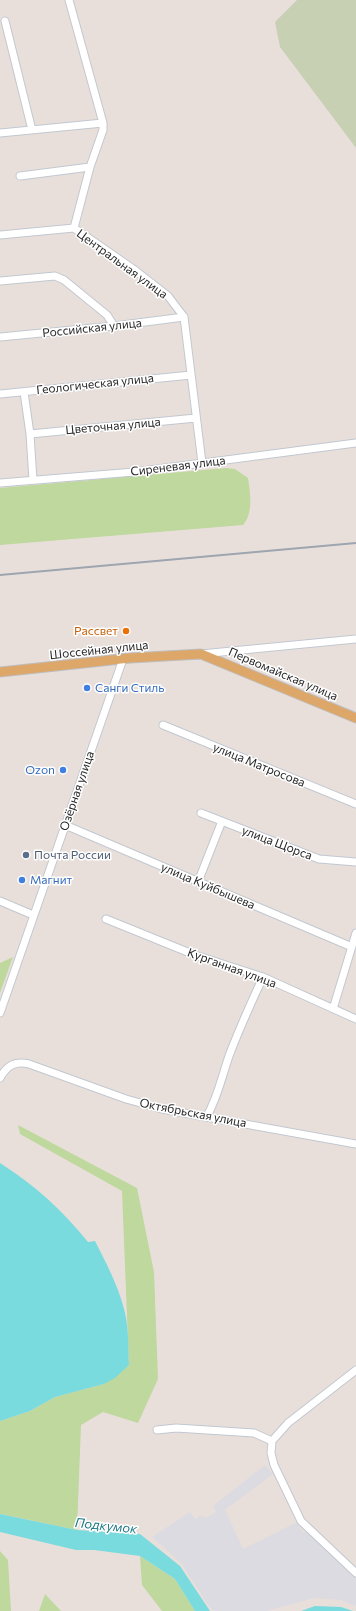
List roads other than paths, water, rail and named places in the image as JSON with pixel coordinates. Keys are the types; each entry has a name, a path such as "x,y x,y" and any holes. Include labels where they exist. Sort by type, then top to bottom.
{"main road":[{"name":"Шоссейная улица","path":"0,672 122,659 201,654"},
{"name":"Первомайская улица","path":"201,654 356,718"}],"street":[{"path":"69,0 103,123 74,228"},
{"path":"5,21 32,130"},
{"path":"0,133 103,123"},
{"path":"20,176 90,167"},
{"name":"Центральная улица","path":"0,235 74,228 136,271 168,296 184,317"},
{"path":"0,281 55,276 64,280 107,315 114,326"},
{"path":"184,317 202,463"},
{"name":"Российская улица","path":"0,337 114,326 184,317"},
{"name":"Геологическая улица","path":"0,394 191,374"},
{"path":"24,392 30,434 33,480"},
{"name":"Цветочная улица","path":"30,434 196,418"},
{"name":"Сиреневая улица","path":"0,483 134,472 356,443"},
{"path":"201,654 356,639"},
{"name":"Озёрная улица","path":"0,1013 122,659"},
{"name":"улица Матросова","path":"163,725 356,804"},
{"name":"улица Щорса","path":"201,813 319,859 356,862"},
{"path":"198,882 222,821"},
{"name":"улица Куйбышева","path":"65,825 352,948"},
{"path":"0,901 33,916"},
{"name":"Курганная улица","path":"106,919 195,955 263,977 356,1019"},
{"path":"333,1009 356,933"},
{"path":"207,1116 215,1103 219,1084 242,1021 263,977"},
{"name":"Октябрьская улица","path":"0,1078 10,1065 15,1063 29,1064 126,1099 162,1109 356,1144"},
{"path":"356,1370 288,1423 272,1441 271,1453 274,1465 301,1521 356,1573"},
{"path":"157,1430 176,1428 254,1433 272,1441"}],"water":[{"path":"0,1163 36,1189 68,1219 88,1242 95,1241 115,1283 126,1316 129,1365 115,1378 104,1384 55,1397 30,1411 0,1421"},
{"path":"0,1514 77,1530 140,1534 180,1566 210,1611 195,1611 175,1579 140,1556 94,1550 76,1550 0,1532"},
{"path":"315,1606 341,1607 353,1611 301,1611"}],"railway":[{"path":"0,575 356,543"}],"place":[{"name":"Рассвет","path":"126,631"},
{"name":"Санги Стиль","path":"87,688"},
{"name":"Ozon","path":"63,770"},
{"name":"Почта России","path":"26,855"},
{"name":"Магнит","path":"22,880"}],"water label":[{"name":"Подкумок","path":"106,1526"}]}
